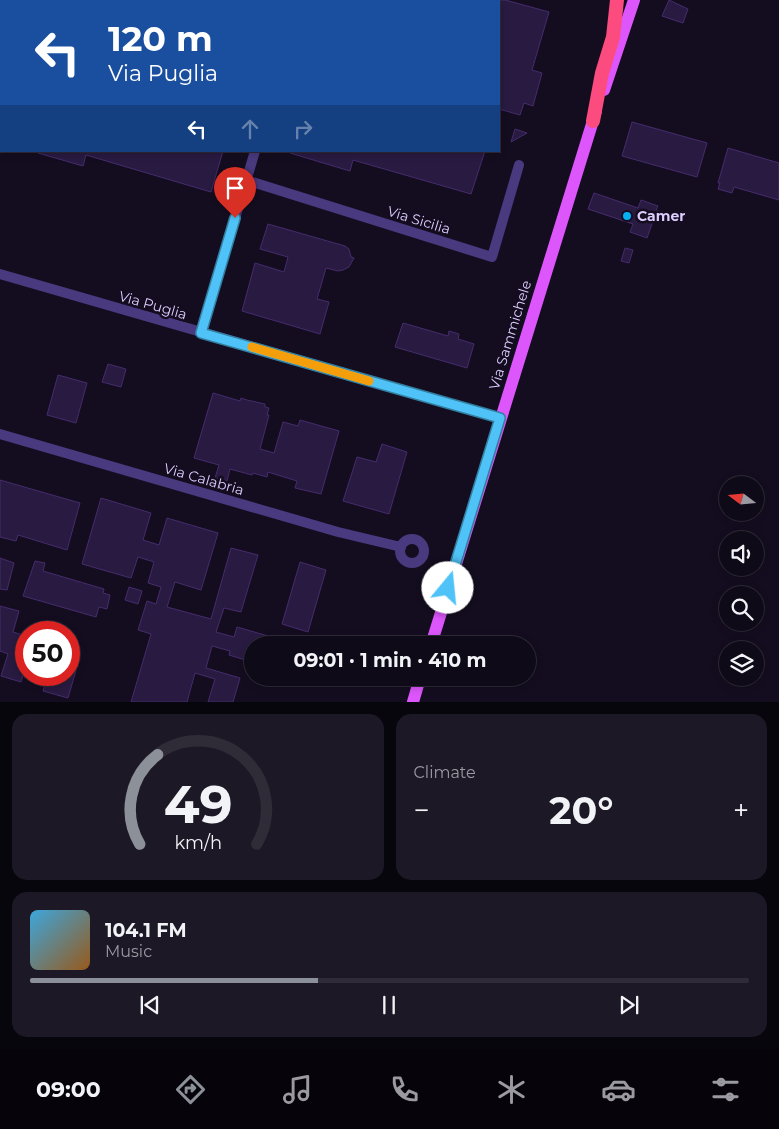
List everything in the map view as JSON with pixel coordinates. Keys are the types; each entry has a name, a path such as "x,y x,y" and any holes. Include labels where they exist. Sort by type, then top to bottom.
{"highway":[{"path":"593,121 602,73 613,37 617,0"}],"main road":[{"name":"Via Sammichele","path":"434,636 593,121 634,0"},
{"path":"413,702 418,686"}],"street":[{"path":"201,333 254,152"},
{"name":"Via Sicilia","path":"246,180 492,257 519,165"},
{"name":"Via Puglia","path":"0,274 500,418"},
{"name":"Via Calabria","path":"0,434 329,530 401,547"}],"building":[{"path":"500,0 549,12 532,70 542,73 533,106 524,103 520,115 500,109"},
{"path":"669,0 688,9 683,23 662,16"},
{"path":"632,122 707,143 697,177 622,156"},
{"path":"515,129 527,133 511,142"},
{"path":"728,148 779,163 779,200 734,187 732,193 718,189"},
{"path":"223,152 211,192 86,155 83,166 38,153"},
{"path":"485,152 471,194 353,160 350,171 290,153"},
{"path":"594,193 638,208 641,200 658,206 656,210 662,212 659,220 654,218 647,238 630,232 633,224 588,209"},
{"path":"268,224 345,246 349,249 351,257 354,258 349,267 343,270 338,271 326,268 317,299 329,302 320,334 242,311 255,263 284,272 288,257 260,249"},
{"path":"625,248 633,250 629,263 621,261"},
{"path":"403,323 448,336 449,331 459,334 458,339 474,344 467,368 395,347"},
{"path":"108,364 126,369 121,387 102,382"},
{"path":"58,375 87,383 76,423 47,415"},
{"path":"213,393 240,401 241,398 265,404 265,407 269,408 267,415 269,415 260,449 274,453 283,422 298,426 300,420 339,431 321,494 295,488 297,481 268,472 267,477 230,469 227,481 215,478 219,465 194,458"},
{"path":"382,444 407,452 389,514 343,501 357,457 376,462"},
{"path":"0,480 80,503 67,550 18,535 16,541 0,537"},
{"path":"101,498 151,513 143,540 159,545 167,518 218,533 201,590 175,582 167,607 211,619 231,548 258,555 241,612 224,608 216,632 234,637 237,627 268,636 244,636 244,660 229,655 230,651 212,646 206,668 240,678 233,702 208,702 215,679 195,673 187,702 131,702 151,634 138,630 147,601 156,604 161,587 148,583 154,562 138,557 131,578 82,564"},
{"path":"0,558 14,563 7,590 0,589"},
{"path":"35,561 45,563 43,571 104,589 103,593 110,595 107,609 99,607 96,617 23,596"},
{"path":"300,562 326,570 308,632 282,624"},
{"path":"129,587 142,591 138,604 125,600"},
{"path":"0,606 19,611 13,632 15,633 15,680 1,676 8,654 0,651"},
{"path":"45,686 71,686 68,698 43,691"}],"slow traffic":[{"path":"252,347 369,381"}],"place":[{"name":"Camer","path":"627,216"}],"route":[{"path":"235,218 201,333 500,418 448,588"}]}
